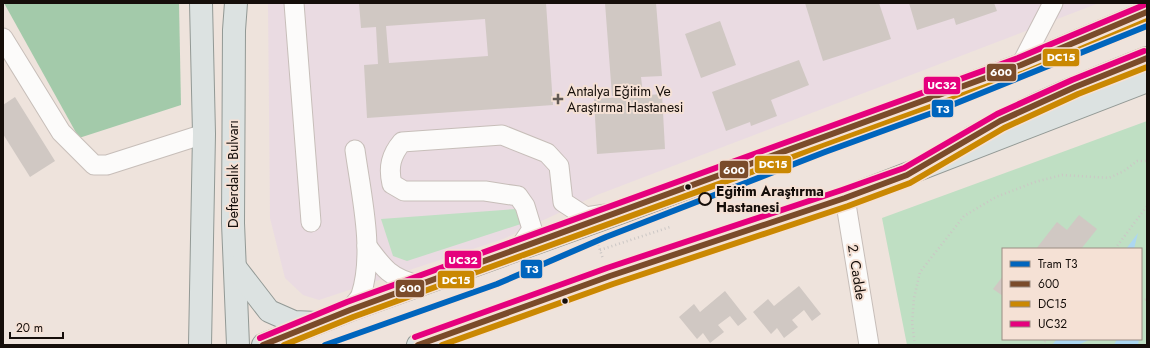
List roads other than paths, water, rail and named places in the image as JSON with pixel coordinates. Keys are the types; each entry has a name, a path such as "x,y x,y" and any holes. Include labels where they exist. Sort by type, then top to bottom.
{"main road":[{"name":"Defterdalık Bulvarı","path":"200,345 204,134 201,3"},
{"name":"Defterdalık Bulvarı","path":"236,3 234,30 233,223 238,345"},
{"path":"263,345 350,310 591,224 1021,65 1147,12"},
{"path":"907,175 1000,121 1075,87 1147,58"},
{"path":"418,345 610,276 845,198 1147,81"},
{"path":"235,266 269,310 294,322 318,323"},
{"path":"188,345 193,329 201,287"}],"street":[{"path":"294,3 311,222"},
{"path":"1021,65 1053,3"},
{"path":"1135,3 1147,8"},
{"path":"3,38 61,132 94,165 107,165 204,134"},
{"path":"518,250 532,229 525,206 518,196 485,191 404,191 392,184 389,171 395,150 402,142 502,135 547,153 559,166 563,202 586,217 625,211"},
{"path":"350,310 360,296 364,277 367,246 355,150"},
{"name":"2. Cadde","path":"845,198 869,345"},
{"path":"367,246 387,271 403,282 419,285"}],"water":[{"path":"1138,233 1134,248 1127,248"},
{"path":"1056,340 1089,340 1078,345 1052,345"},
{"path":"1116,340 1139,340 1138,345 1114,345"}],"tram line":[{"name":"T3","path":"325,345 497,284 606,237 825,152 932,113 1147,26"}],"place":[{"name":"Antalya Eğitim Ve Araştırma Hastanesi","path":"558,99"},
{"name":"Eğitim Araştırma Hastanesi","path":"705,199"}]}
